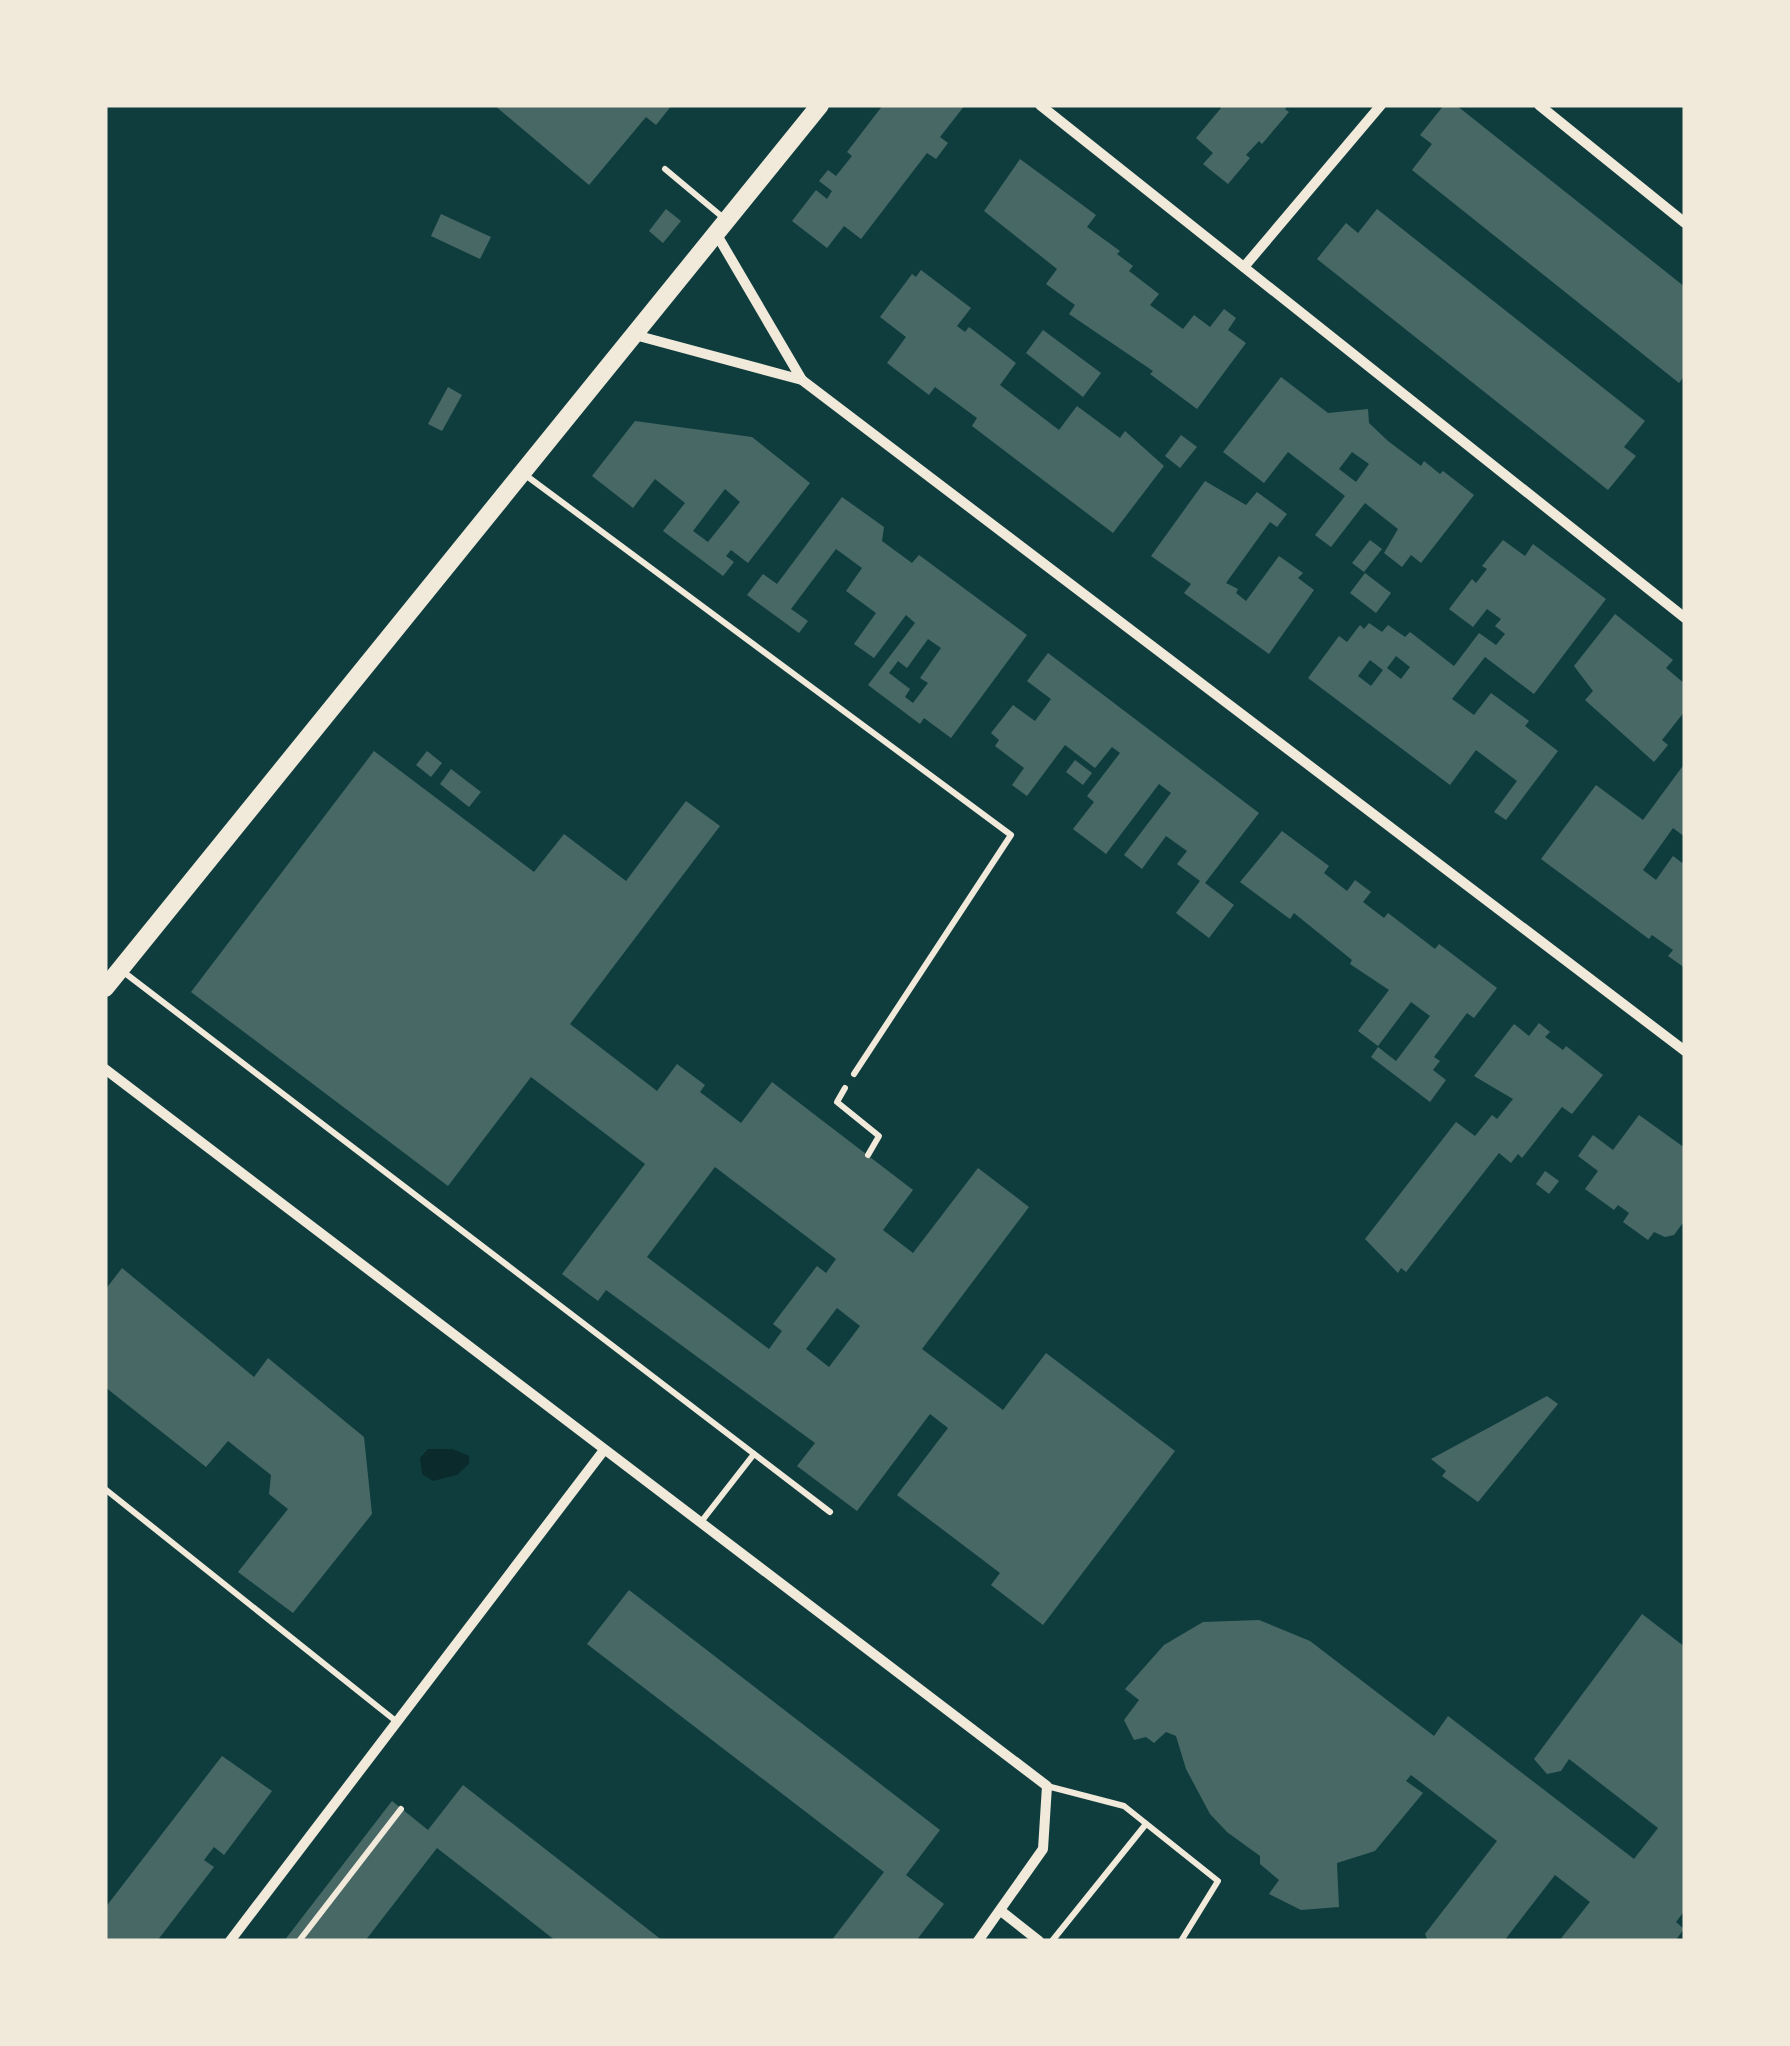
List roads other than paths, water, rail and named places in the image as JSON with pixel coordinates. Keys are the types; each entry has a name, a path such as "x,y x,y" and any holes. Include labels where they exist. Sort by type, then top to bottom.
{"street":[{"path":"105,988 820,105"},
{"path":"1040,105 1685,618"},
{"path":"1244,266 1381,105"},
{"path":"1539,105 1685,223"},
{"path":"722,228 802,380"},
{"path":"635,335 802,380 1685,1051"},
{"path":"105,1069 1047,1786 1042,1849 978,1941"},
{"path":"230,1941 604,1450"},
{"path":"1001,1911 1039,1941"}],"lane":[{"path":"665,169 722,228"},
{"path":"524,473 1011,835 854,1074"},
{"path":"120,970 830,1512"},
{"path":"700,1524 754,1454"},
{"path":"105,1490 397,1722"},
{"path":"1047,1786 1124,1806 1218,1881 1182,1941"},
{"path":"1052,1941 1146,1824"}],"water":[{"path":"428,1449 452,1449 469,1456 469,1464 457,1475 433,1481 422,1474 420,1458"}]}
